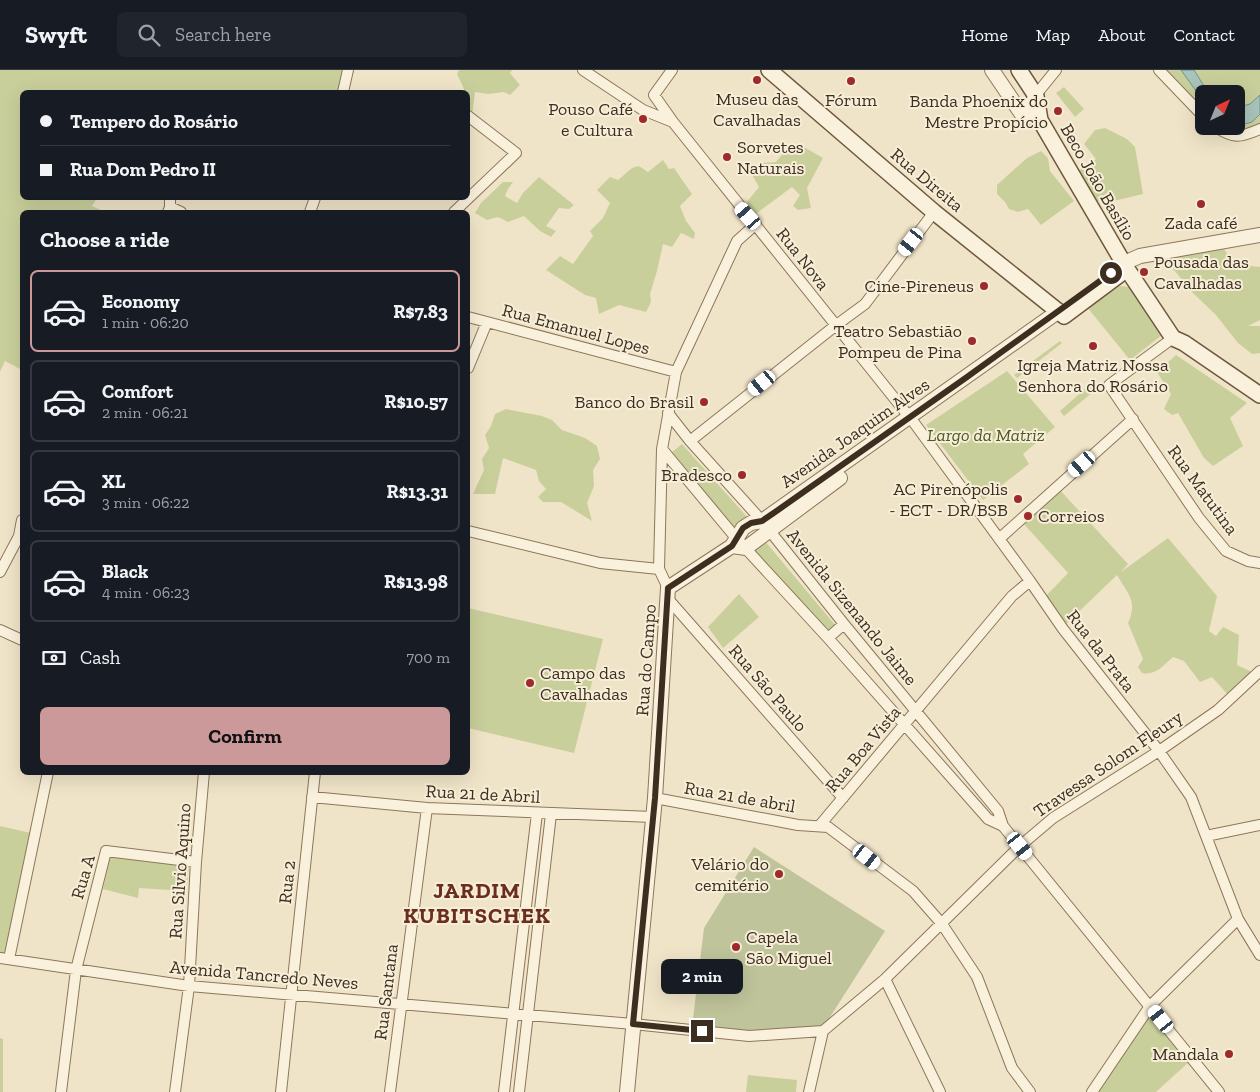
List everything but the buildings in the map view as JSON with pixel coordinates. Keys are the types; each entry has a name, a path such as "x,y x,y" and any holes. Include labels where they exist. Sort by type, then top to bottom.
{"main road":[{"name":"Rua Direita","path":"769,70 934,212 1061,314"},
{"path":"1020,70 1036,96 1040,120"},
{"name":"Beco João Basílio","path":"1040,120 1126,266 1173,338"},
{"name":"Avenida Joaquim Alves","path":"1061,314 1126,266"},
{"path":"1173,338 1184,342 1260,395"}],"street":[{"path":"343,90 348,70"},
{"path":"583,70 643,110 673,122"},
{"path":"643,110 672,70"},
{"path":"992,70 1021,113 1040,120"},
{"path":"1021,113 1056,70"},
{"path":"1159,70 1195,108"},
{"name":"Rua Nova","path":"654,95 673,122 756,224 835,326 913,421"},
{"path":"470,118 516,153 470,197"},
{"path":"1230,135 1242,137 1260,129"},
{"path":"456,210 467,200"},
{"path":"690,441 865,304 934,212"},
{"name":"Rua do Campo","path":"627,1092 655,798 669,594 659,569 662,449 676,372 737,241 756,224"},
{"path":"1126,266 1140,256 1260,234"},
{"name":"Avenida Joaquim Alves","path":"669,594 738,544 743,528 751,523 765,525 1061,314"},
{"name":"Rua Emanuel Lopes","path":"470,318 676,372"},
{"path":"470,363 487,322"},
{"name":"Rua Matutina","path":"1173,338 1109,385 1199,518 1226,551 1260,563"},
{"name":"Avenida Sizenando Jaime","path":"668,413 690,441 765,525 998,811 1003,826 1219,1092"},
{"path":"999,539 1133,419"},
{"name":"Rua da Prata","path":"913,421 1063,629 1159,751 1191,797 1238,920 1260,955"},
{"name":"Avenida Sizenando Jaime","path":"662,449 738,544 828,638 988,819 1003,826"},
{"path":"470,531 600,563 659,569"},
{"path":"0,572 20,537"},
{"name":"Rua Boa Vista","path":"820,825 905,726 915,711 1012,596 1030,581"},
{"name":"Rua São Paulo","path":"669,594 843,798"},
{"path":"828,638 844,624"},
{"path":"0,630 20,639"},
{"name":"Travessa Solom Fleury","path":"823,1031 885,979 1020,846 1053,818 1159,751 1218,710 1260,671"},
{"path":"4,958 47,775"},
{"name":"Rua Silvio Aquino","path":"176,1092 189,986 196,862 204,775"},
{"name":"Rua 2","path":"281,1092 315,775"},
{"name":"Rua 21 de Abril","path":"312,797 427,808 653,817"},
{"name":"Rua 21 de abril","path":"655,798 798,825 820,825"},
{"name":"Rua Santana","path":"390,1092 427,808"},
{"path":"504,1092 537,813"},
{"path":"519,1092 551,814"},
{"path":"820,825 828,827 913,891 942,924 977,977 1012,1068 1030,1092"},
{"path":"1206,836 1260,825"},
{"name":"Rua A","path":"76,970 106,851 196,862"},
{"path":"1092,1092 1150,1006 1238,920"},
{"name":"Avenida Tancredo Neves","path":"4,958 189,986 633,1024 749,1036 823,1031"},
{"path":"61,1092 76,970"},
{"path":"885,979 940,1092"},
{"path":"808,1092 823,1031"},
{"path":"929,1092 933,1078"}],"green space":[{"path":"0,70 346,70 341,90 20,90 20,200 96,200 92,206 101,210 20,210 20,369 5,361 0,372"},
{"path":"459,70 512,70 510,73 520,85 510,95 504,92 488,94 475,92 472,116 470,114 470,90 464,90 457,74"},
{"path":"1159,70 1181,70 1195,89 1195,108"},
{"path":"1194,70 1260,70 1260,95 1250,104 1245,105 1245,85 1203,85"},
{"path":"1064,87 1084,109 1075,117 1056,93"},
{"path":"1260,115 1260,129 1242,137 1237,135 1245,135 1245,124 1252,122"},
{"path":"1105,128 1127,139 1135,147 1143,194 1118,200 1093,201 1074,174 1096,159 1084,144 1095,130"},
{"path":"802,146 823,158 807,188 811,208 798,210 793,206 800,195 792,187 753,216 743,207 759,187 751,173 762,163 776,162 787,148"},
{"path":"1041,151 1048,158 1050,171 1074,201 1041,225 1028,209 1018,212 1009,209 997,194 997,185 1027,158"},
{"path":"663,160 669,169 674,168 692,194 680,206 686,221 695,233 694,239 681,233 672,247 663,244 650,294 651,302 646,312 619,305 599,314 596,298 585,295 546,270 560,256 573,264 593,236 590,231 603,218 610,203 597,190 610,177 618,180 632,168 639,166 648,172"},
{"path":"539,177 574,205 569,209 559,208 546,226 556,231 551,237 540,231 524,216 508,222 498,217 487,220 475,213 481,203 503,182 513,182 505,196 517,203 523,193"},
{"path":"1223,247 1233,264 1260,267 1260,320 1248,326 1260,326 1260,353 1252,354 1238,343 1216,315 1193,293 1164,258"},
{"path":"1120,286 1129,287 1162,332 1162,335 1130,360 1087,307"},
{"path":"1060,341 1062,343 1017,378 1014,375"},
{"path":"1176,355 1247,403 1230,418 1243,446 1213,466 1204,458 1178,413 1172,415 1164,409 1171,394 1157,372"},
{"name":"Largo da Matriz","path":"1007,371 1055,427 1023,454 1029,464 983,500 926,425"},
{"path":"1094,381 1099,387 1064,416 1060,411"},
{"path":"506,409 542,416 552,420 562,430 585,438 597,446 600,459 593,470 594,486 587,503 592,521 561,502 543,502 538,497 546,489 539,481 536,470 503,458 495,494 473,494 484,470 482,459 489,448 485,435 491,426 495,414"},
{"path":"682,444 748,518 735,529 671,453"},
{"path":"1059,489 1128,564 1121,572 1168,538 1217,596 1209,631 1216,636 1223,627 1239,635 1237,665 1252,672 1228,695 1212,677 1200,682 1184,661 1173,657 1155,671 1147,674 1142,673 1138,667 1143,659 1128,623 1132,603 1117,575 1064,626 1043,599 1068,573 1023,523"},
{"path":"764,540 836,626 829,634 753,549"},
{"path":"739,594 759,617 723,648 708,627"},
{"name":"Campo das Cavalhadas","path":"470,608 603,639 574,753 470,728"},
{"path":"0,826 31,833 6,953 0,953"},
{"path":"754,847 885,931 823,1028 749,1033 692,1027 704,928"},
{"path":"110,856 189,867 186,891 139,888 138,898 103,889"},
{"path":"1152,1012 1190,1061 1156,1092 1098,1092"},
{"path":"0,1038 3,1039 3,1092 0,1092"},
{"path":"748,1075 797,1080 796,1092 746,1092"}],"water":[{"path":"1181,70 1194,70 1203,85 1195,85 1195,89"},
{"path":"1260,95 1260,114 1252,122 1245,124 1245,105 1250,104"}],"place":[{"name":"Museu das Cavalhadas","path":"757,80"},
{"name":"Fórum","path":"851,81"},
{"name":"Banda Phoenix do Mestre Propício","path":"1058,111"},
{"name":"Pouso Café e Cultura","path":"643,119"},
{"name":"Sorvetes Naturais","path":"727,157"},
{"name":"Zada café","path":"1201,204"},
{"name":"Pousada das Cavalhadas","path":"1144,272"},
{"name":"Cine-Pireneus","path":"984,286"},
{"name":"Teatro Sebastião Pompeu de Pina","path":"972,341"},
{"name":"Igreja Matriz Nossa Senhora do Rosário","path":"1093,346"},
{"name":"Banco do Brasil","path":"704,402"},
{"name":"Bradesco","path":"742,475"},
{"name":"AC Pirenópolis - ECT - DR/BSB","path":"1018,499"},
{"name":"Correios","path":"1028,516"},
{"name":"Campo das Cavalhadas","path":"530,683"},
{"name":"Velário do cemitério","path":"779,874"},
{"name":"Capela São Miguel","path":"736,947"},
{"name":"Mandala","path":"1229,1054"}],"district":[{"name":"JARDIM KUBITSCHEK","path":"477,902"}],"route":[{"path":"702,1031 633,1024 655,798 669,600 668,588 732,546 743,528 751,523 762,521 778,510 1059,312 1111,273"}]}
